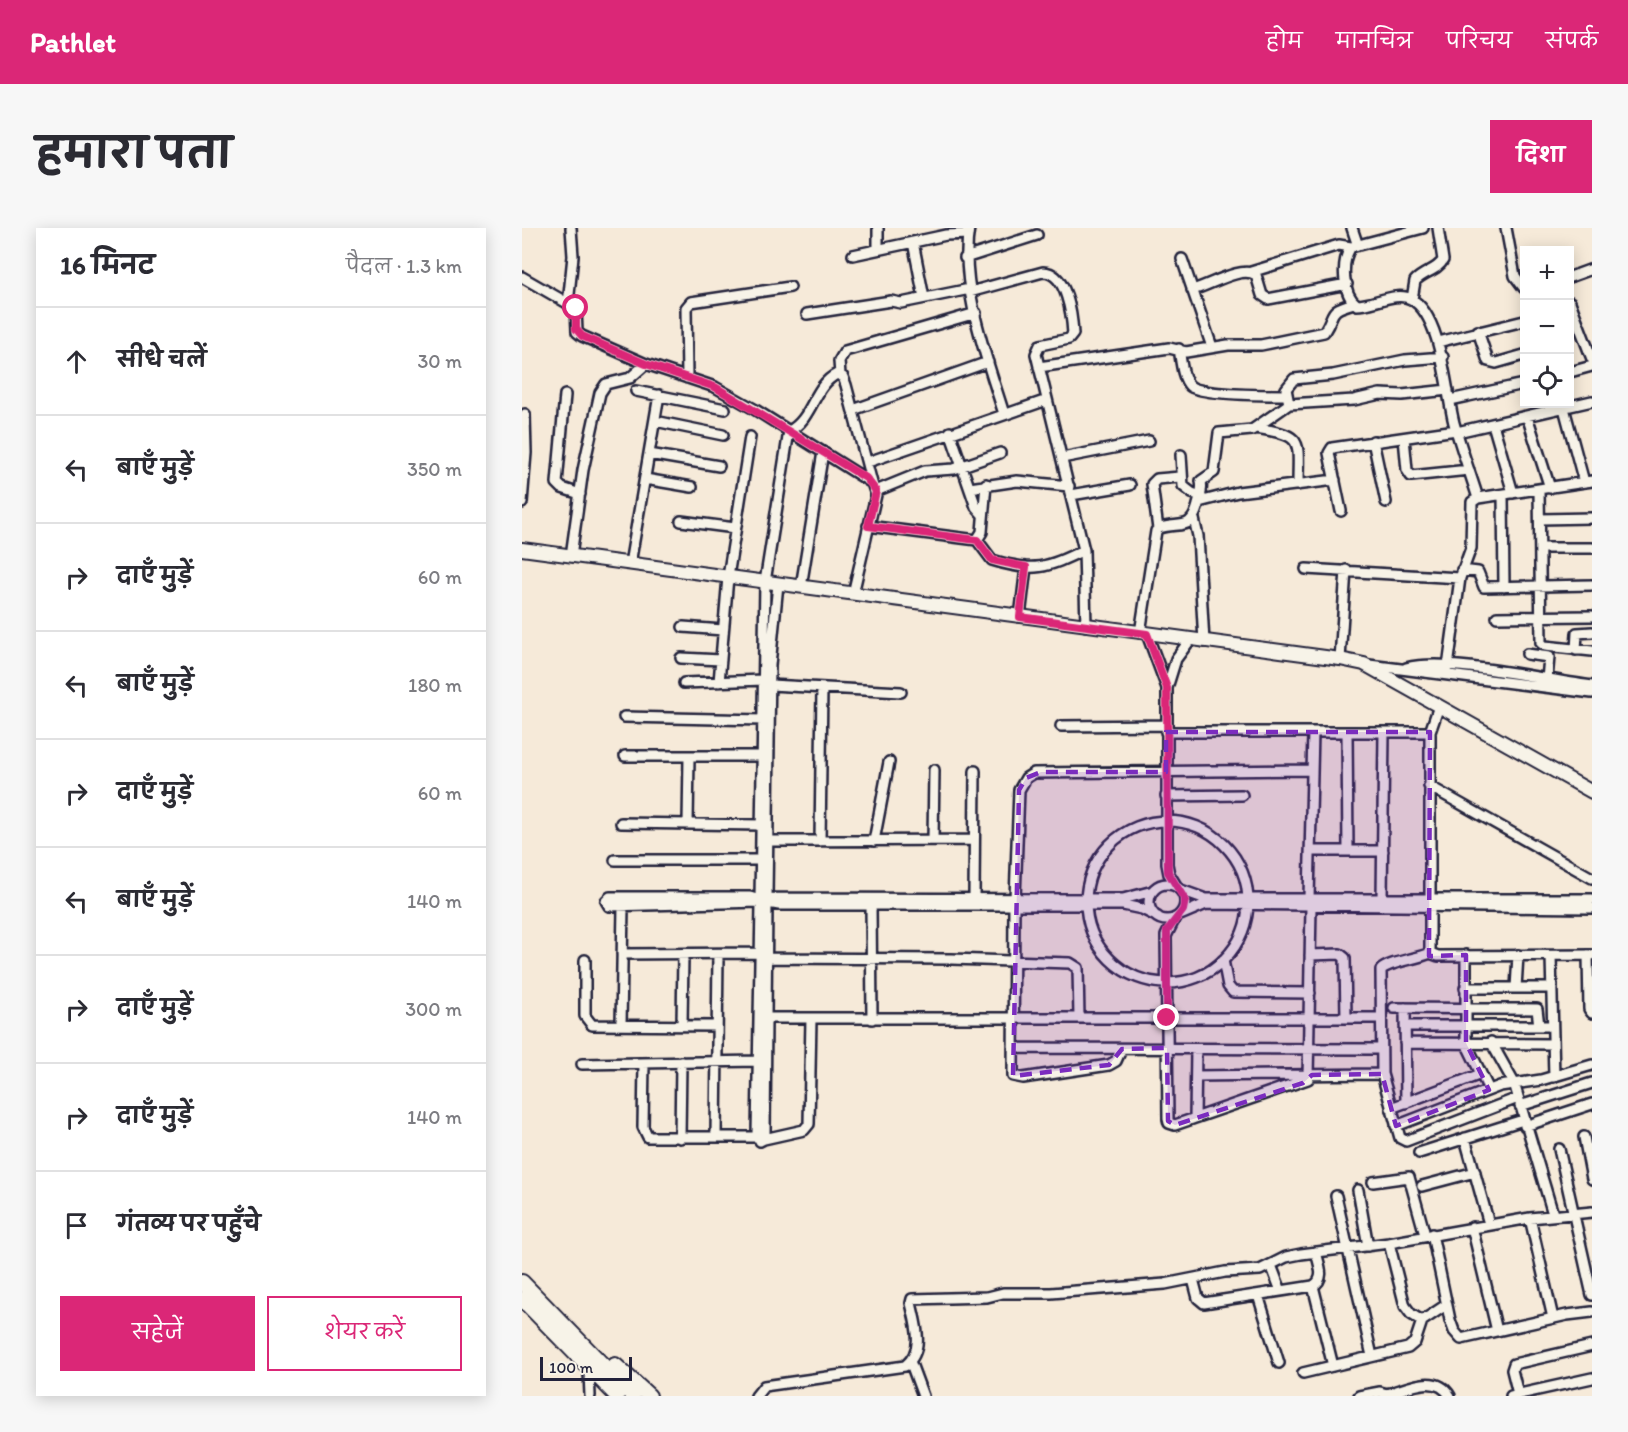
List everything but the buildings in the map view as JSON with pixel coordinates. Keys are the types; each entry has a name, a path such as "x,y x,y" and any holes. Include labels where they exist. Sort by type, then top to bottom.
{"highway":[{"path":"525,1290 552,1329 610,1396"},
{"path":"525,1290 633,1396"},
{"path":"525,1290 648,1396"},
{"path":"552,1329 617,1396"}],"main road":[{"path":"522,549 1364,664 1592,792"}],"street":[{"path":"568,303 573,256 571,228"},
{"path":"878,228 878,249"},
{"path":"1352,228 1354,245 1345,262 1347,284 1354,303"},
{"path":"1192,291 1213,285 1227,276 1251,272 1339,245 1354,245 1387,232 1423,228"},
{"path":"1412,299 1415,281 1427,271 1439,266 1443,260 1438,228"},
{"path":"1506,228 1515,276 1520,283"},
{"path":"853,255 913,242 940,232 968,231 965,258 970,291 1004,414"},
{"path":"965,258 1037,235"},
{"path":"913,242 924,298"},
{"path":"1182,259 1212,347"},
{"path":"1574,275 1592,269"},
{"path":"807,314 970,291 1043,272 1051,273 1059,279 1073,334 1069,339 1040,345 1036,351 1084,550 1086,626"},
{"path":"1251,272 1256,275 1262,295 1268,299 1347,284"},
{"path":"522,278 568,303 578,312 576,329 578,334 646,364 728,394 823,452 874,487"},
{"path":"687,378 686,308 691,302 790,287"},
{"path":"1039,367 1169,348 1186,352 1212,347 1273,344 1321,334 1327,328 1332,312 1354,303 1359,305 1402,296 1412,299 1422,310 1438,342 1457,431 1478,498"},
{"path":"853,594 874,487 853,410 840,375 839,361 845,351 976,313"},
{"path":"1574,315 1592,360"},
{"path":"1438,342 1520,322"},
{"path":"1478,331 1488,361 1496,363 1520,356"},
{"path":"1179,349 1187,381 1194,388 1287,400 1354,400 1380,394 1449,395 1520,385"},
{"path":"1257,428 1287,400 1288,385 1297,378 1333,375 1405,360 1443,357"},
{"path":"853,410 988,362"},
{"path":"571,556 580,494 602,388 610,382 630,378 646,364"},
{"path":"1574,371 1592,366"},
{"path":"789,431 801,424 827,381 840,375"},
{"path":"636,391 725,409"},
{"path":"565,395 557,483 562,488 580,494"},
{"path":"630,564 659,395"},
{"path":"868,462 1047,400"},
{"path":"1574,406 1592,401"},
{"path":"1341,511 1329,453 1332,448 1457,431 1564,408 1588,481 1478,498 1471,505 1471,548 1461,574 1448,667"},
{"path":"522,503 526,453 525,414"},
{"path":"1527,417 1550,488"},
{"path":"655,421 723,435"},
{"path":"1493,424 1514,493"},
{"path":"1204,642 1199,546 1194,519 1200,499 1201,481 1212,475 1215,468 1219,433 1257,428 1285,432 1295,438 1298,448 1298,485"},
{"path":"760,1138 758,1061 764,901 769,841 765,582 789,431"},
{"path":"950,432 976,507 984,515"},
{"path":"719,682 728,577 750,437"},
{"path":"1404,438 1407,470 1411,476 1469,470"},
{"path":"1062,458 1149,441"},
{"path":"1373,441 1386,502"},
{"path":"801,587 823,452"},
{"path":"874,487 925,471 949,471 1000,453"},
{"path":"649,454 719,465"},
{"path":"1181,455 1180,477 1185,489 1200,499 1335,480"},
{"path":"1167,688 1159,663 1143,634 1158,529 1152,484 1157,479 1180,477"},
{"path":"645,479 692,487"},
{"path":"970,488 986,484 1017,482 1070,490 1130,485"},
{"path":"977,540 981,536 986,484"},
{"path":"1539,490 1542,645 1592,651"},
{"path":"1503,495 1504,587"},
{"path":"1540,519 1592,518"},
{"path":"1158,529 1194,519"},
{"path":"681,521 735,528"},
{"path":"868,526 977,540 992,560 1026,567 1047,567 1084,550"},
{"path":"1540,549 1592,548"},
{"path":"1020,617 1026,567"},
{"path":"1306,569 1461,574 1478,572 1484,587 1592,585"},
{"path":"1340,659 1346,570"},
{"path":"764,901 760,861 763,720 778,584"},
{"path":"1497,616 1592,616"},
{"path":"683,627 723,630"},
{"path":"1576,650 1578,632 1592,632"},
{"path":"1166,936 1185,905 1179,889 1169,874 1167,864 1167,688 1175,662 1190,640"},
{"path":"1527,654 1549,657 1547,680"},
{"path":"681,658 721,660"},
{"path":"1159,663 1175,662"},
{"path":"1364,664 1592,693"},
{"path":"1406,668 1419,664 1592,686"},
{"path":"684,683 767,683 901,692"},
{"path":"820,841 822,688"},
{"path":"1430,953 1430,732 1439,706"},
{"path":"624,717 763,720"},
{"path":"1061,726 1313,732 1430,732"},
{"path":"1167,864 1155,889 1150,908 1160,918 1166,936 1168,1121 1175,1125 1303,1083 1310,1075 1310,851 1313,732"},
{"path":"1347,732 1348,851"},
{"path":"1382,898 1384,732"},
{"path":"625,756 762,756"},
{"path":"688,824 689,757"},
{"path":"874,841 889,762"},
{"path":"933,840 934,770"},
{"path":"1120,1050 1113,1064 1018,1079 1013,1073 1019,790 1026,778 1041,772 1312,770"},
{"path":"974,898 975,771"},
{"path":"1429,786 1592,878"},
{"path":"1166,796 1242,795"},
{"path":"1167,820 1201,828 1224,845 1242,871 1249,902 1239,940 1223,960 1198,977 1167,984 1140,979 1110,960 1094,940 1086,902 1086,887 1095,866 1112,842 1138,827 1167,820"},
{"path":"621,824 761,825"},
{"path":"769,841 974,840"},
{"path":"1310,851 1383,851"},
{"path":"615,860 760,861"},
{"path":"1015,902 974,898 764,901 609,906 606,901 610,897 750,897 764,901 871,906 1086,902 1131,899 1167,884 1199,899 1249,902"},
{"path":"1310,902 1382,898 1429,903 1592,899"},
{"path":"1086,902 1133,907 1160,918 1177,916 1206,904 1249,902 1429,903 1592,908"},
{"path":"621,1025 623,906"},
{"path":"871,906 872,1019"},
{"path":"1592,1013 1589,1010 1590,955 1430,953 1412,961 1382,968 1382,1074 1400,1138 1406,1141 1519,1102 1592,1083"},
{"path":"622,954 718,954 1075,964 1078,976 1079,1018"},
{"path":"682,1025 683,954"},
{"path":"716,1137 718,954"},
{"path":"1310,956 1340,954 1345,957 1346,1018"},
{"path":"1466,955 1466,1042 1489,1090"},
{"path":"1516,988 1518,955"},
{"path":"760,1138 767,1018 763,956"},
{"path":"1551,956 1554,1077"},
{"path":"585,960 586,1021 592,1025 717,1026"},
{"path":"1223,960 1228,986 1233,993 1310,993"},
{"path":"1465,988 1552,988"},
{"path":"1394,1008 1537,1009 1539,1026"},
{"path":"1405,1008 1406,1103"},
{"path":"767,1018 1381,1018"},
{"path":"644,1063 643,1132 651,1138 760,1138 804,1130 809,1124 811,1018"},
{"path":"1405,1026 1551,1026"},
{"path":"1491,1042 1514,1083 1524,1123 1553,1214"},
{"path":"1405,1043 1552,1044"},
{"path":"1013,1048 1382,1049"},
{"path":"1195,1118 1196,1048"},
{"path":"582,1064 758,1061"},
{"path":"680,1138 681,1062"},
{"path":"1396,1126 1489,1090 1514,1083 1554,1077 1592,1065"},
{"path":"1196,1076 1382,1074"},
{"path":"1391,1108 1481,1074"},
{"path":"1419,1154 1465,1138 1592,1104"},
{"path":"1584,1137 1592,1179"},
{"path":"1465,1138 1489,1224"},
{"path":"1559,1149 1573,1214 1587,1253 1592,1295"},
{"path":"1422,1185 1475,1172"},
{"path":"1373,1182 1409,1177 1428,1235 1454,1331 1461,1339 1553,1318 1592,1312"},
{"path":"1358,1190 1368,1246"},
{"path":"1336,1196 1372,1356"},
{"path":"756,1396 764,1386 839,1374 897,1369 910,1361 918,1345 912,1299 1059,1293 1193,1279 1260,1270 1286,1257 1389,1243 1553,1214 1592,1212"},
{"path":"1530,1218 1553,1318"},
{"path":"1472,1227 1497,1331"},
{"path":"1389,1243 1402,1299 1411,1314 1422,1321"},
{"path":"1193,1279 1198,1298 1204,1303 1313,1286 1318,1284 1321,1275 1316,1252"},
{"path":"1271,1265 1281,1291"},
{"path":"1313,1286 1332,1366"},
{"path":"1258,1295 1279,1363"},
{"path":"1303,1373 1412,1346 1422,1321 1446,1305"},
{"path":"1592,1346 1514,1364 1512,1370 1515,1395 1592,1378"},
{"path":"910,1361 923,1396"},
{"path":"589,1372 590,1396"},
{"path":"1359,1396 1376,1393 1389,1394 1431,1382 1443,1387 1450,1396"}],"highlighted area":[{"path":"1166,732 1430,732 1429,956 1466,955 1466,1043 1489,1090 1396,1126 1382,1074 1312,1075 1303,1083 1175,1125 1168,1121 1167,1048 1122,1049 1109,1065 1013,1076 1019,790 1026,778 1041,772 1166,772"}],"route":[{"path":"576,308 578,334 646,364 715,387 866,478 876,491 868,526 977,540 988,558 1026,567 1020,617 1147,634 1167,688 1168,872 1185,900 1183,910 1171,924 1166,936 1167,1018"}]}
